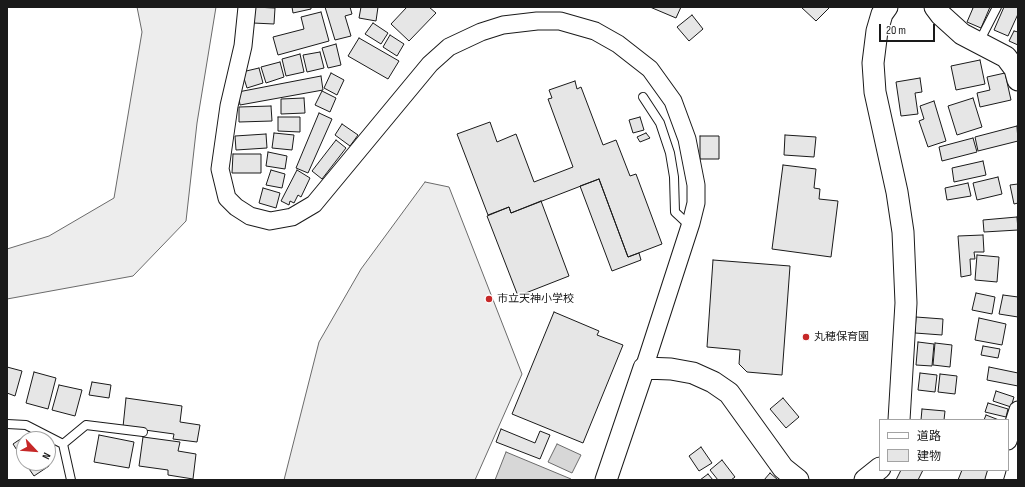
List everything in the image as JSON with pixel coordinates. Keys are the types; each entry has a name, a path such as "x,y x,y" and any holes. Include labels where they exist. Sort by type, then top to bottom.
{"street":[{"path":"247,7 243,46 229,106 220,169 227,198 236,207 250,216 270,221 292,217 314,204 430,64 449,48 481,32 503,25 537,21 560,21 595,32 618,44 650,69 673,101 687,139 696,185 696,203 644,368 606,480"},
{"path":"887,7 882,14 877,32 873,63 875,92 897,192 904,240 906,303 899,419"},
{"path":"934,7 962,34 1006,57 1015,70 1018,80"},
{"path":"644,368 693,373 713,382 729,393 783,468 798,480"},
{"path":"1009,438 1018,410"},
{"path":"865,480 879,469"}],"lane":[{"path":"979,42 997,7"},
{"path":"642,97 660,123 670,153 674,177 675,212 690,226"},
{"path":"7,424 26,425 63,444"},
{"path":"63,444 86,425 143,432"},
{"path":"63,444 71,480"}],"shaded area":[{"path":"137,7 216,7 197,123 186,221 133,276 7,299 7,249 49,236 114,198 142,32"},
{"path":"425,182 449,187 522,374 475,480 284,480 319,342 361,269"},
{"path":"557,444 581,455 572,473 548,462"},
{"path":"506,452 571,479 495,480"}],"building":[{"path":"254,7 275,8 274,24 253,23"},
{"path":"292,7 311,7 311,9 293,13"},
{"path":"325,7 350,7 352,14 345,16 351,36 335,40"},
{"path":"361,7 378,7 376,21 359,18"},
{"path":"407,7 429,7 436,13 409,41 391,24"},
{"path":"650,7 681,7 676,18"},
{"path":"801,7 830,7 816,21"},
{"path":"970,7 990,7 981,28 967,22 973,8"},
{"path":"1004,7 1018,7 1018,14 1008,36 994,30"},
{"path":"321,12 329,41 278,55 273,37 304,29 301,17"},
{"path":"692,15 703,29 689,41 677,27"},
{"path":"373,23 388,33 381,44 365,34"},
{"path":"1014,31 1018,32 1018,45 1009,41"},
{"path":"390,35 404,44 397,56 383,47"},
{"path":"359,38 399,61 388,79 348,56"},
{"path":"336,44 341,65 328,68 322,48"},
{"path":"320,52 324,68 307,72 303,55"},
{"path":"300,54 304,72 286,76 282,59"},
{"path":"980,60 985,84 956,90 951,66"},
{"path":"280,62 284,77 266,83 261,67"},
{"path":"259,68 263,83 247,88 242,72"},
{"path":"331,73 344,80 337,95 324,88"},
{"path":"1005,73 1011,100 980,107 977,93 990,90 987,77"},
{"path":"321,76 323,90 240,105 238,92"},
{"path":"920,78 922,92 915,93 918,114 901,116 896,82"},
{"path":"575,81 577,89 581,87 603,145 616,140 630,176 636,174 662,244 628,257 599,179 511,213 509,207 488,215 457,134 490,122 497,142 516,134 534,182 573,167 548,99 552,98 549,90"},
{"path":"322,91 336,98 330,112 315,105"},
{"path":"304,98 305,113 281,114 281,99"},
{"path":"973,98 982,127 957,135 948,106"},
{"path":"934,101 946,141 928,147 919,121 924,119 920,106"},
{"path":"271,106 272,121 239,122 239,107"},
{"path":"319,113 332,119 308,173 296,168"},
{"path":"278,117 300,117 300,132 278,131"},
{"path":"640,117 644,130 633,133 629,120"},
{"path":"342,124 358,135 350,146 335,135"},
{"path":"1017,126 1018,141 978,151 975,137"},
{"path":"274,133 294,135 292,150 272,148"},
{"path":"646,133 650,138 640,142 637,137"},
{"path":"266,134 267,148 236,150 235,136"},
{"path":"785,135 816,137 814,157 784,155"},
{"path":"700,136 719,136 719,159 700,159"},
{"path":"973,138 977,152 942,161 939,147"},
{"path":"336,140 346,148 322,179 312,171"},
{"path":"268,152 287,156 285,169 266,166"},
{"path":"233,154 261,154 261,173 232,173"},
{"path":"983,161 986,175 954,182 952,168"},
{"path":"783,165 816,169 814,188 820,189 819,199 838,201 831,257 772,249"},
{"path":"271,170 285,174 282,188 266,185"},
{"path":"297,170 310,178 301,197 298,195 294,203 290,201 289,205 281,201"},
{"path":"998,177 1002,194 977,200 973,183"},
{"path":"599,179 628,257 639,253 641,260 612,271 580,186"},
{"path":"968,183 971,196 947,200 945,188"},
{"path":"1018,184 1018,203 1014,204 1010,185"},
{"path":"263,188 280,193 276,208 259,203"},
{"path":"541,201 569,276 518,296 487,216 509,207 511,213"},
{"path":"1017,217 1018,230 984,232 983,220"},
{"path":"983,235 984,252 974,252 975,259 970,259 971,275 961,277 958,236"},
{"path":"977,255 999,257 997,282 975,280"},
{"path":"713,260 790,266 782,375 747,372 739,364 740,350 707,347"},
{"path":"976,293 995,297 992,314 972,310"},
{"path":"1003,295 1018,297 1018,317 999,314"},
{"path":"554,312 599,331 597,335 623,345 583,443 512,414"},
{"path":"916,317 943,319 942,335 915,333"},
{"path":"979,318 1006,324 1002,345 975,340"},
{"path":"918,342 934,344 932,366 916,365"},
{"path":"935,343 952,345 950,367 933,365"},
{"path":"983,346 1000,349 998,358 981,355"},
{"path":"7,367 22,371 15,396 7,393"},
{"path":"989,367 1018,373 1018,386 987,380"},
{"path":"34,372 56,378 48,409 26,403"},
{"path":"920,373 937,375 935,392 918,390"},
{"path":"940,374 957,376 955,394 938,392"},
{"path":"92,382 111,385 109,398 89,395"},
{"path":"59,385 82,390 75,416 52,410"},
{"path":"996,391 1014,397 1011,407 993,401"},
{"path":"126,398 182,406 180,422 200,425 197,442 173,439 174,434 123,427"},
{"path":"783,398 799,417 786,428 770,409"},
{"path":"988,403 1008,409 1006,417 985,412"},
{"path":"922,409 945,411 944,419 921,419"},
{"path":"986,415 996,419 984,419"},
{"path":"501,429 535,443 540,431 550,435 540,459 496,442"},
{"path":"99,435 134,442 129,468 94,462"},
{"path":"143,437 180,442 178,451 196,454 193,479 168,475 168,470 139,466"},
{"path":"701,447 712,463 699,471 689,456"},
{"path":"722,460 735,477 731,480 718,480 710,470"},
{"path":"31,471 42,471 34,476"},
{"path":"900,471 922,471 918,480 896,480"},
{"path":"962,471 990,471 986,480 958,480"},
{"path":"770,473 778,480 764,480"},
{"path":"708,474 713,480 700,480"}],"place":[{"name":"市立天神小学校","path":"489,299"},
{"name":"丸穂保育園","path":"806,337"}]}
